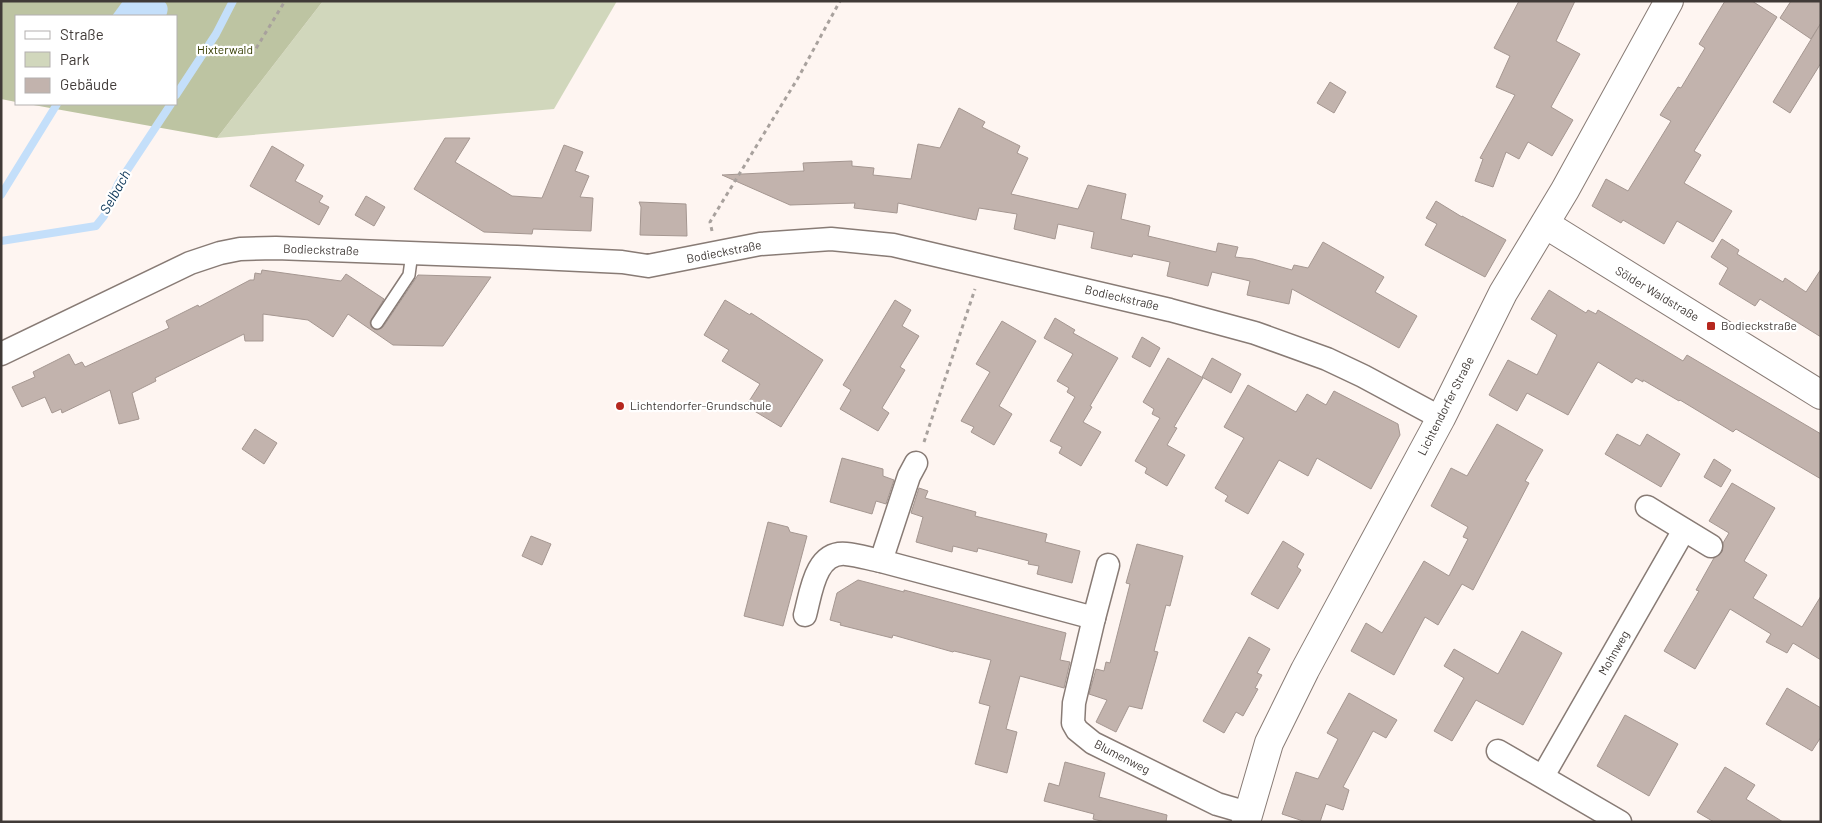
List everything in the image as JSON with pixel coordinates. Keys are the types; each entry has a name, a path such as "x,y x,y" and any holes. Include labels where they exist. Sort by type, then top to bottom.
{"main road":[{"name":"Lichtendorfer Straße","path":"1247,817 1269,743 1282,715 1441,418 1503,293 1545,224 1669,1"},
{"name":"Sölder Waldstraße","path":"1545,224 1821,395"}],"street":[{"name":"Bodieckstraße","path":"1,354 190,263 220,253 240,249 276,248 584,260 622,262 648,266 760,244 831,239 893,245 983,265 1170,310 1282,342 1327,359 1363,376 1441,418"},
{"path":"881,561 909,476 916,464"},
{"path":"1647,507 1711,546"},
{"name":"Mohnweg","path":"1543,776 1684,530"},
{"path":"805,615 816,574 829,557 836,554 847,554 881,561 1094,618"},
{"name":"Blumenweg","path":"1108,565 1074,703 1074,723 1077,730 1093,743 1247,817"},
{"path":"1498,750 1620,822"}],"lane":[{"path":"378,323 409,275 412,253"}],"path":[{"path":"252,55 285,1"},
{"path":"719,253 710,222 798,78 840,1"},
{"path":"916,464 983,265"}],"green space":[{"name":"Hixterwald","path":"1,1 323,1 217,138 34,105 178,105 178,15 15,15 15,102 1,99"},
{"path":"323,1 617,1 554,109 217,138"}],"water":[{"path":"123,1 164,1 167,7 166,15 113,15"}],"building":[{"path":"1519,1 1575,1 1556,41 1580,54 1551,107 1573,120 1552,156 1528,142 1519,159 1506,152 1493,187 1475,181 1483,159 1480,158 1515,95 1496,87 1510,56 1494,48"},
{"path":"1725,1 1752,1 1777,17 1694,151 1701,155 1684,183 1732,211 1713,242 1677,221 1664,244 1623,220 1621,223 1592,206 1606,179 1628,191 1671,121 1660,115 1678,87 1681,88 1705,48 1699,44"},
{"path":"1791,1 1821,1 1821,23 1811,39 1780,18"},
{"path":"1821,23 1821,63 1790,113 1773,102"},
{"path":"1330,82 1346,92 1334,113 1317,103"},
{"path":"959,108 985,122 982,127 1020,146 1017,153 1028,158 1011,194 1078,209 1088,185 1126,194 1121,219 1150,226 1148,236 1216,252 1218,243 1238,247 1235,257 1253,259 1292,270 1294,265 1308,268 1323,242 1384,277 1375,292 1417,316 1399,348 1292,289 1289,304 1247,295 1250,281 1212,272 1208,286 1167,276 1170,262 1133,254 1132,257 1091,248 1094,232 1058,224 1055,239 1014,229 1017,214 979,208 976,220 898,203 897,213 854,208 855,203 790,205 722,175 804,171 803,163 852,161 852,166 874,168 873,175 911,179 918,144 940,148"},
{"path":"445,138 470,138 455,162 512,196 542,198 564,145 583,152 575,171 589,176 580,197 593,198 591,231 533,229 532,234 484,232 414,189"},
{"path":"272,146 304,165 295,181 323,196 319,202 329,207 319,225 250,186"},
{"path":"366,196 385,207 374,226 355,215"},
{"path":"1436,201 1506,240 1485,277 1425,245 1437,224 1426,218"},
{"path":"639,202 686,204 687,236 640,235 641,207"},
{"path":"1722,239 1739,250 1737,254 1783,282 1785,278 1806,292 1821,269 1821,337 1760,299 1755,306 1719,284 1728,268 1711,257"},
{"path":"262,270 341,281 346,274 384,299 370,322 371,327 377,330 383,327 418,275 491,277 443,346 393,345 348,314 333,337 308,320 263,314 263,341 245,341 244,334 155,378 156,381 132,393 139,419 119,424 110,390 62,413 61,409 52,413 45,397 22,407 12,387 35,377 33,372 69,354 75,365 82,362 85,367 169,328 166,321 198,305 199,307 250,280 254,280 255,273 261,274"},
{"path":"1549,290 1586,313 1588,310 1596,314 1598,310 1683,361 1687,355 1821,434 1821,479 1736,429 1733,432 1643,380 1643,382 1636,378 1632,383 1598,362 1568,415 1527,393 1517,411 1489,395 1508,360 1537,375 1557,335 1531,319"},
{"path":"725,300 750,315 751,313 823,360 781,427 746,406 760,384 722,361 729,350 704,335"},
{"path":"895,300 911,310 902,326 919,336 900,367 905,370 882,408 889,413 878,431 840,409 851,390 843,385"},
{"path":"1055,318 1075,330 1073,333 1118,358 1090,406 1092,407 1083,422 1101,432 1081,466 1059,453 1062,447 1050,441 1075,397 1067,392 1069,388 1057,381 1073,354 1044,338"},
{"path":"1002,321 1036,341 999,406 1012,414 994,445 971,432 974,427 961,421 990,372 976,364"},
{"path":"1142,337 1160,348 1150,367 1132,357"},
{"path":"1168,358 1203,378 1174,427 1177,428 1167,445 1185,455 1167,486 1145,473 1147,468 1135,461 1160,418 1152,414 1154,409 1143,402"},
{"path":"1212,358 1241,374 1231,393 1202,377"},
{"path":"1248,385 1296,412 1307,394 1326,405 1334,391 1398,424 1400,435 1371,489 1317,458 1308,476 1279,460 1248,514 1225,501 1228,496 1215,488 1244,438 1224,427"},
{"path":"1497,424 1543,450 1525,481 1529,483 1473,590 1462,584 1438,625 1425,617 1394,675 1351,651 1366,623 1382,633 1424,561 1449,576 1468,539 1463,537 1468,527 1431,506 1451,468 1467,476"},
{"path":"255,429 277,443 264,464 242,449"},
{"path":"1617,434 1640,446 1647,434 1680,454 1661,487 1605,454"},
{"path":"842,458 883,469 883,476 894,480 886,504 876,501 872,514 830,502"},
{"path":"1714,459 1731,470 1721,487 1704,477"},
{"path":"1732,483 1775,508 1744,561 1767,575 1753,598 1802,627 1821,596 1821,660 1793,643 1787,653 1766,642 1771,634 1730,609 1695,669 1664,651 1699,591 1696,590 1714,558 1722,552 1723,543 1729,533 1709,521"},
{"path":"919,488 928,491 925,498 976,512 975,516 1047,534 1045,542 1080,551 1072,583 1037,574 1039,566 1028,564 1029,561 978,548 977,552 953,546 952,552 916,542 923,517 911,513"},
{"path":"768,522 788,527 790,532 807,536 783,626 744,616"},
{"path":"531,536 551,544 542,565 522,556"},
{"path":"1283,541 1304,554 1297,567 1301,570 1278,609 1251,594"},
{"path":"1137,544 1183,556 1170,606 1166,605 1154,651 1158,652 1142,709 1129,706 1116,732 1096,722 1107,700 1089,694 1096,669 1104,671 1106,662 1110,663 1130,584 1126,583"},
{"path":"858,580 904,592 904,590 1066,633 1060,660 1070,662 1064,688 1020,676 1006,729 1017,732 1007,773 975,764 990,706 979,703 991,660 953,652 893,635 892,638 840,625 841,623 830,620 837,593"},
{"path":"1522,631 1562,653 1523,725 1476,700 1452,741 1434,731 1464,678 1444,666 1454,649 1498,674"},
{"path":"1249,637 1270,649 1257,673 1262,675 1255,688 1258,689 1243,716 1236,712 1224,733 1203,721"},
{"path":"1787,688 1821,708 1821,737 1812,751 1766,724"},
{"path":"1349,693 1397,720 1386,738 1373,731 1343,787 1349,790 1343,810 1326,804 1320,822 1306,822 1282,814 1296,772 1318,779 1338,739 1327,733"},
{"path":"1625,715 1678,744 1649,796 1597,766"},
{"path":"1065,762 1105,773 1099,797 1167,815 1166,822 1105,822 1093,819 1094,814 1044,801 1049,783 1059,786"},
{"path":"1725,767 1755,785 1746,799 1783,822 1714,822 1697,812"}],"waterway":[{"name":"Selbach","path":"178,92 216,34 233,1"},
{"path":"1,195 56,105"},
{"name":"Selbach","path":"1,241 96,226 104,216 118,184 170,105"}],"place":[{"name":"Bodieckstraße","path":"1711,326"},
{"name":"Lichtendorfer-Grundschule","path":"620,406"}]}
